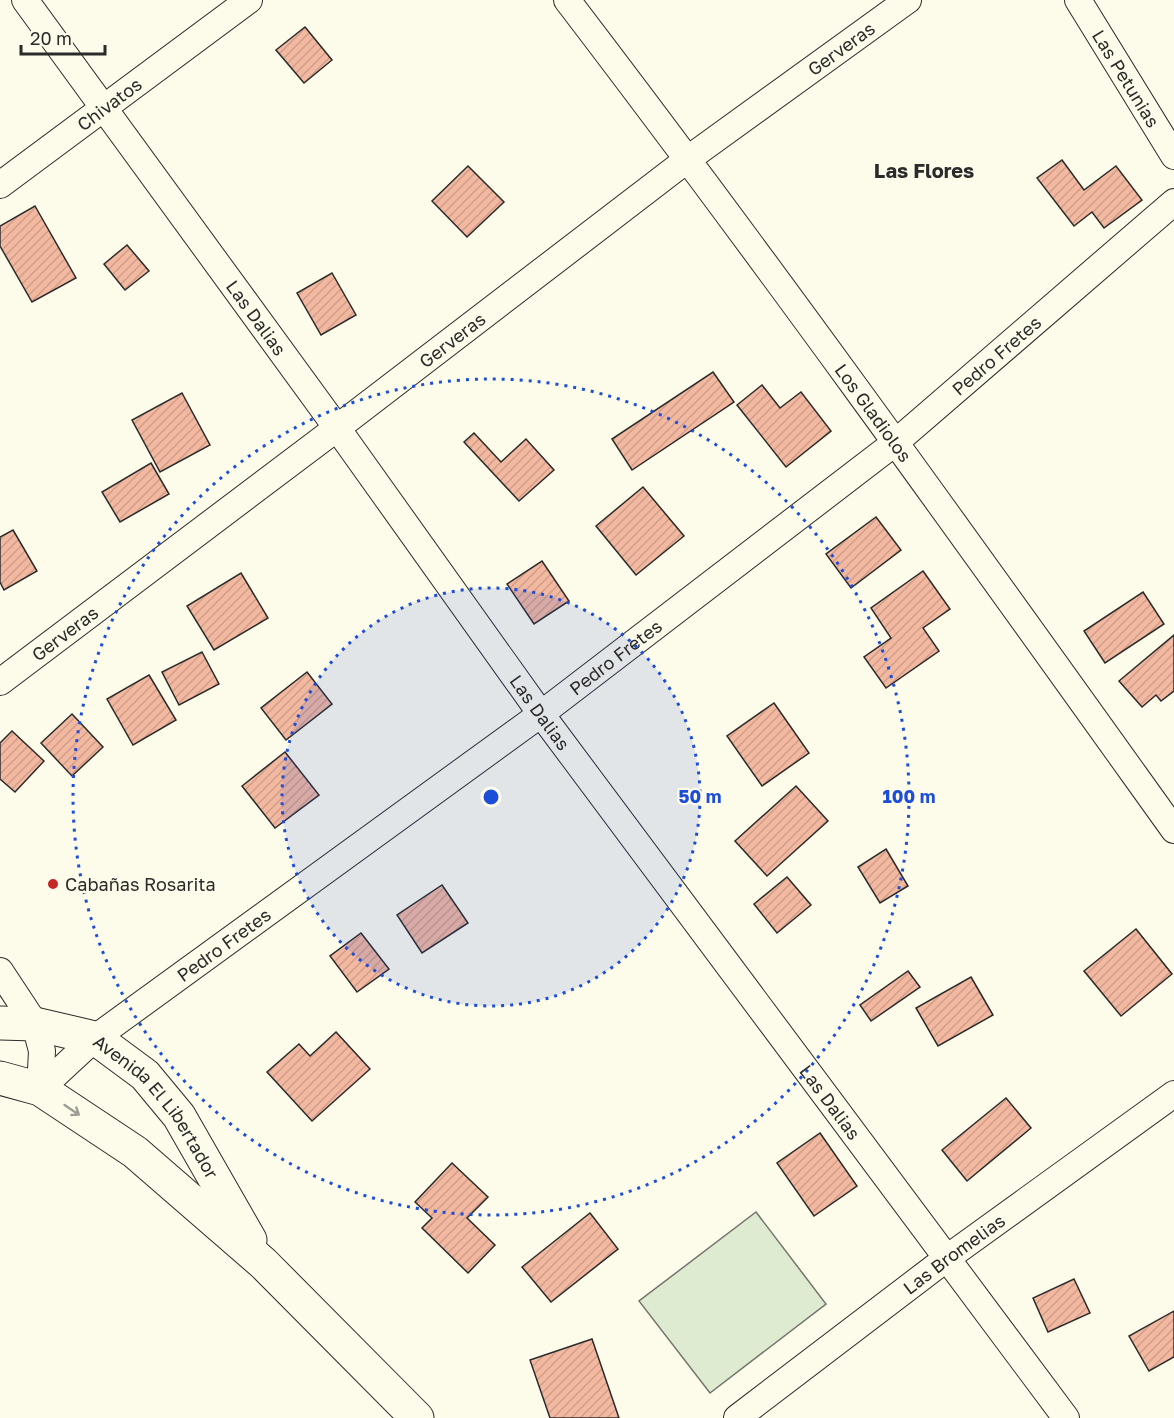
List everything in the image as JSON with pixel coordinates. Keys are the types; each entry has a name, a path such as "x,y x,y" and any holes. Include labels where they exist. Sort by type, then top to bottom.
{"main road":[{"name":"Avenida El Libertador","path":"0,1023 35,1024 95,1038 145,1075 178,1116 263,1263"},
{"name":"Avenida El Libertador","path":"0,1078 40,1089 135,1152 263,1263 417,1418"}],"street":[{"name":"Las Dalias","path":"25,0 337,428 541,714 1066,1418"},
{"name":"Chivatos","path":"0,185 249,0"},
{"name":"Los Gladiolos","path":"567,0 688,159 896,442 1174,830"},
{"name":"Gerveras","path":"0,682 688,159 908,0"},
{"name":"Las Petunias","path":"1078,0 1174,156"},
{"name":"Pedro Fretes","path":"40,1089 95,1038 541,714 896,442 1174,202"},
{"path":"0,971 35,1024 42,1051 40,1089"},
{"name":"Las Bromelias","path":"737,1418 947,1258 1174,1094"}],"green space":[{"path":"756,1212 826,1304 710,1393 639,1301"}],"building":[{"path":"305,27 332,60 304,83 276,50"},
{"path":"1062,160 1084,190 1116,166 1142,200 1104,228 1092,212 1074,226 1037,178"},
{"path":"468,166 504,202 467,237 432,201"},
{"path":"35,206 76,278 32,302 0,246 0,226"},
{"path":"127,245 149,271 125,290 104,264"},
{"path":"332,273 356,315 321,335 297,293"},
{"path":"713,372 734,402 632,470 612,439"},
{"path":"762,385 780,408 801,392 831,431 786,467 737,405"},
{"path":"182,393 210,445 160,472 132,420"},
{"path":"474,433 501,462 526,439 554,470 519,501 464,442"},
{"path":"151,463 169,494 120,522 102,492"},
{"path":"643,487 684,536 636,575 596,526"},
{"path":"876,517 901,550 851,588 826,554"},
{"path":"13,530 37,571 4,590 0,582 0,537"},
{"path":"542,561 569,601 534,624 507,584"},
{"path":"923,571 950,609 923,628 939,651 886,688 864,657 891,638 871,608"},
{"path":"241,573 268,618 214,650 187,606"},
{"path":"1143,592 1164,624 1105,663 1084,631"},
{"path":"1174,635 1174,691 1161,701 1156,695 1142,707 1119,681"},
{"path":"202,652 219,684 179,705 162,672"},
{"path":"307,672 332,704 286,740 261,708"},
{"path":"149,675 176,720 133,745 107,699"},
{"path":"774,703 809,753 762,786 727,736"},
{"path":"72,714 103,747 72,776 41,743"},
{"path":"12,731 44,761 15,792 0,779 0,743"},
{"path":"285,752 319,795 275,828 242,786"},
{"path":"796,786 828,821 767,876 735,841"},
{"path":"886,849 908,886 880,903 858,867"},
{"path":"787,877 811,905 777,933 754,904"},
{"path":"442,885 468,923 422,953 397,915"},
{"path":"1136,929 1172,974 1121,1016 1084,971"},
{"path":"361,933 389,969 357,992 330,956"},
{"path":"908,971 920,987 871,1021 860,1005"},
{"path":"971,977 993,1015 938,1046 916,1008"},
{"path":"336,1032 370,1069 312,1121 267,1072 299,1044 310,1056"},
{"path":"1006,1098 1031,1128 967,1181 942,1150"},
{"path":"820,1133 857,1186 814,1216 777,1163"},
{"path":"452,1163 488,1197 467,1218 495,1245 468,1273 422,1228 432,1218 415,1202"},
{"path":"590,1213 618,1249 551,1302 522,1267"},
{"path":"1074,1279 1090,1313 1048,1332 1033,1298"},
{"path":"1174,1311 1174,1357 1149,1371 1129,1336"},
{"path":"592,1339 619,1418 550,1418 530,1360"}],"place":[{"name":"Cabañas Rosarita","path":"53,884"}],"district":[{"name":"Las Flores","path":"924,170"}]}
